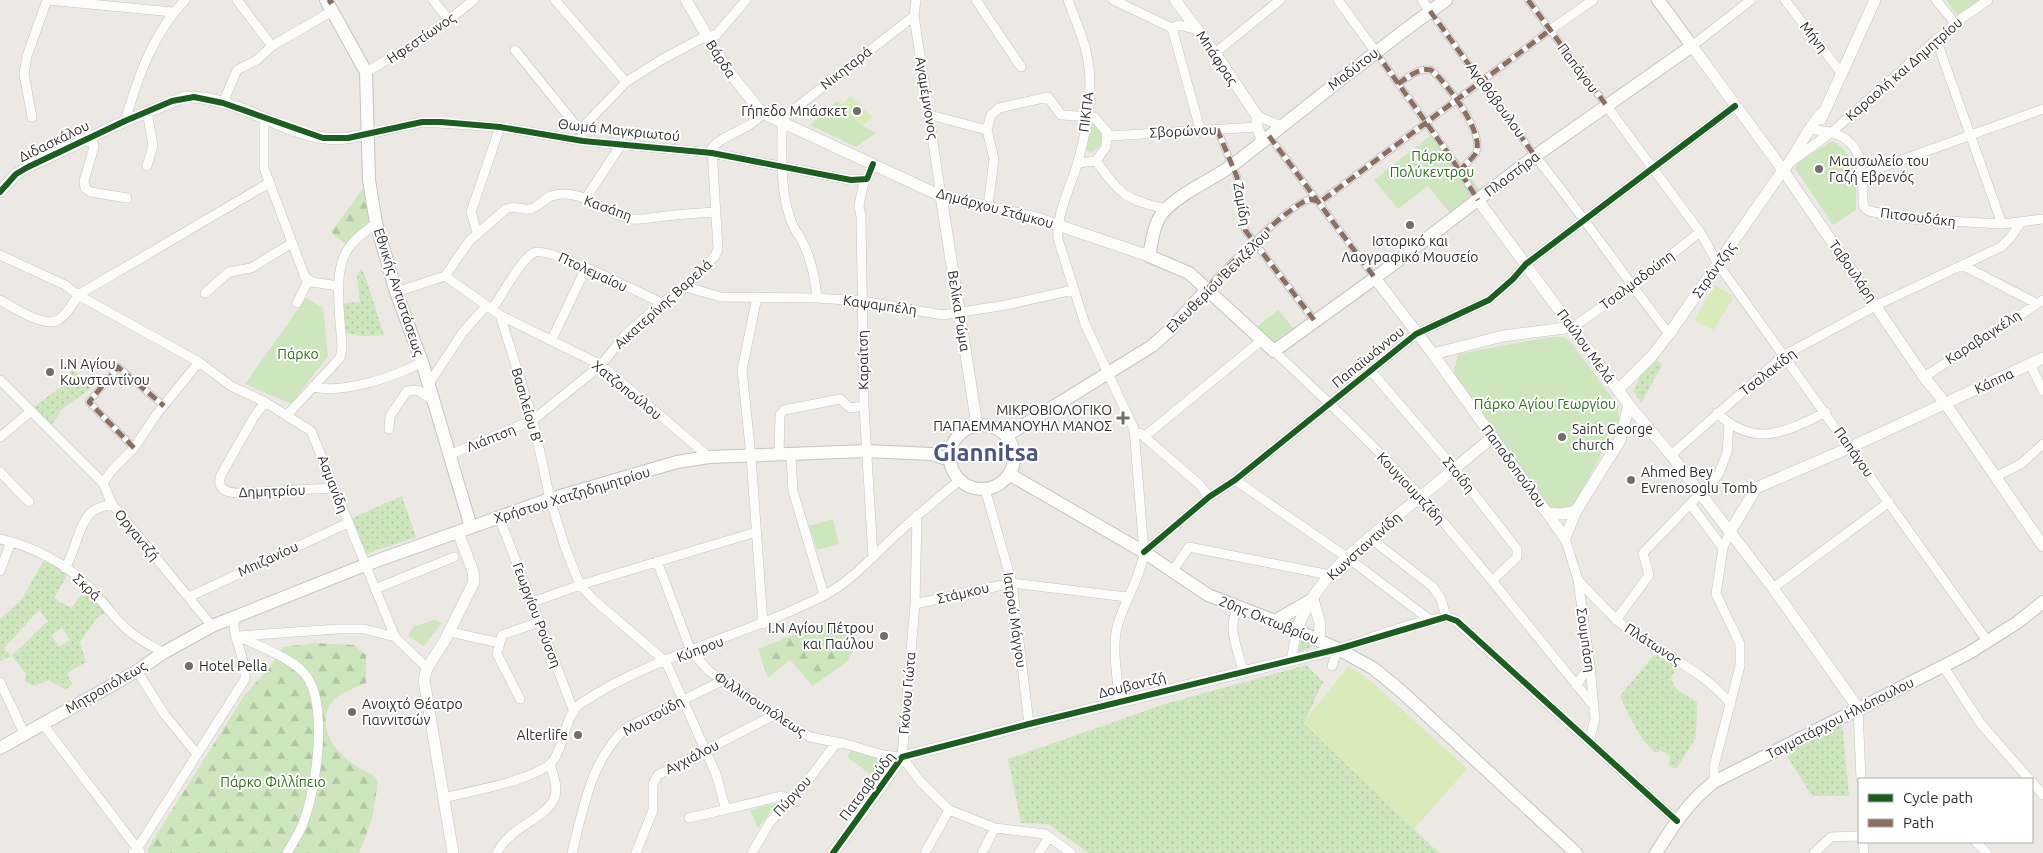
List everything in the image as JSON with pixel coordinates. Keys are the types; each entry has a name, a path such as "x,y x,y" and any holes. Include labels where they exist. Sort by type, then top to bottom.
{"main road":[{"name":"Μαδύτου","path":"1166,209 1187,192 1233,165 1375,51 1446,0"},
{"name":"Ταβουλάρη","path":"1658,0 1692,46"},
{"name":"Εθνικής Αντιστάσεως","path":"330,4 366,72 369,180 376,223 396,292 422,362 472,527"},
{"name":"Πλαστήρα","path":"1274,351 1314,320 1375,278 1535,156 1692,46"},
{"path":"1149,256 1157,222 1166,209"},
{"name":"Κουγιουμτζίδη","path":"1149,256 1181,268 1208,288 1274,351"},
{"name":"Ελευθερίου Βενιζέλου","path":"1006,436 1109,374 1165,335 1208,288"},
{"path":"977,425 993,427 1006,436 1013,451 1012,467 1009,474 1001,482 985,489 972,487 960,480 952,470 950,460 954,440 965,429 977,425"},
{"name":"Χρήστου Χατζηδημητρίου","path":"212,626 364,565 499,517 677,462 709,457 866,451 932,454 950,460"},
{"name":"20ης Οκτωβρίου","path":"1009,474 1144,552 1208,595 1319,640 1385,677 1576,853"},
{"path":"1275,621 1312,599"},
{"name":"Ταγματάρχου Ηλιόπουλου","path":"1656,853 1677,821 1702,791 1714,782 1988,642 2042,604"},
{"name":"Μητροπόλεως","path":"0,748 212,626"}],"street":[{"path":"32,117 24,74 27,56 47,0 105,3 173,12"},
{"path":"125,120 145,61 173,12 185,0"},
{"path":"237,0 272,46"},
{"path":"433,0 449,20"},
{"name":"Ηφεστίωνος","path":"366,72 425,38 474,0"},
{"path":"555,0 626,82"},
{"name":"Βάρδα","path":"686,0 707,38 737,84 762,113"},
{"path":"583,137 583,127 626,82 661,60 702,38 716,35 746,0"},
{"name":"Αγαμέμνονος","path":"916,0 914,16 942,196"},
{"path":"976,0 1021,67"},
{"name":"ΠΙΚΠΑ","path":"1058,224 1078,163 1087,115 1089,68 1086,49 1068,0"},
{"path":"1113,0 1172,28 1179,25 1198,30"},
{"name":"Μπάφρας","path":"1175,0 1215,53 1266,139"},
{"path":"1215,53 1280,0"},
{"path":"1338,0 1375,51"},
{"path":"1422,0 1430,11"},
{"name":"Παπάγου","path":"1528,0 1700,232 1718,264 1783,356 1826,412 1988,642"},
{"name":"Ελευθερίου Βενιζέλου","path":"1208,288 1254,242 1307,199 1314,198 1320,202 1593,0"},
{"name":"Πλαστήρα","path":"1692,46 1751,0"},
{"name":"Μήνη","path":"1785,0 1842,74"},
{"name":"Στράντζης","path":"1802,144 1819,135 1823,112 1875,0"},
{"path":"1936,0 1955,23"},
{"name":"Καραολή και Δημητρίου","path":"1832,131 1955,23 1988,0"},
{"path":"223,103 237,70 257,60 272,46 330,4"},
{"name":"Αγαθόβουλου","path":"1430,11 1483,81 1535,156 1586,219 1632,286 1669,334"},
{"name":"Νικηταρά","path":"779,121 914,16"},
{"path":"1172,28 1200,129"},
{"path":"1936,39 2002,224 2043,219"},
{"name":"Ταβουλάρη","path":"1692,46 1783,170 1877,305 1924,377 1945,403 2043,546"},
{"path":"515,50 583,137"},
{"name":"Παύλου Μελά","path":"1375,51 1460,170 1478,200 1629,405 1671,455 1773,588 1858,708"},
{"path":"1398,84 1415,72 1425,69 1432,70 1456,101 1475,128 1477,136 1476,153 1460,170"},
{"path":"988,207 994,159 987,130 991,115 999,108 1045,96 1051,99 1061,115 1087,115 1100,122 1108,136 1106,147 1096,161 1078,163"},
{"name":"Διδασκάλου","path":"0,192 21,170 125,120 185,97 223,103 323,138 348,138 368,134"},
{"name":"Παπαϊωάννου","path":"1144,552 1209,497 1235,480 1416,334 1489,300 1513,279 1526,264 1735,106"},
{"path":"1863,174 2043,108"},
{"path":"146,112 153,145 147,166"},
{"name":"Στράντζης","path":"1618,390 1652,356 1669,334 1783,170 1792,161 1812,122 1823,112"},
{"path":"712,153 712,148 720,140 756,122 762,113"},
{"name":"Δημάρχου Στάμκου","path":"762,113 942,196 1058,224 1149,256"},
{"path":"930,116 987,130"},
{"path":"264,117 263,152 269,183 308,281 297,303"},
{"path":"779,121 782,123 782,166 789,217 810,262 817,298"},
{"name":"Θωμά Μαγκριωτού","path":"368,134 422,122 500,127 712,153 851,180 865,180"},
{"path":"1257,122 1280,126"},
{"name":"Σβορώνου","path":"1108,136 1218,129 1257,122"},
{"path":"478,232 473,223 472,212 500,127"},
{"name":"Ζαμίδη","path":"1218,129 1237,177 1244,226 1254,242 1314,320"},
{"path":"1792,161 1819,135 1832,131"},
{"name":"Πιτσουδάκη","path":"1832,131 1848,142 1860,156 1863,174 1863,202 1864,207 1869,211 1910,218 2002,224"},
{"path":"1266,139 1320,202"},
{"path":"84,140 93,144 94,147 84,180 86,188 91,192 127,198"},
{"path":"586,198 622,143"},
{"name":"Αικατερίνης Βαρελά","path":"533,420 601,365 626,334 662,303 686,287 718,252 712,153"},
{"path":"1096,161 1123,195 1138,202 1166,209"},
{"name":"Καραίτση","path":"873,557 864,406 862,216 859,206 865,180 874,164"},
{"path":"0,300 38,320 49,322 58,320 66,313 78,295 269,183"},
{"name":"Κασάπη","path":"445,276 478,232 509,207 527,209 536,207 543,201 557,195 586,198 618,215 631,219 716,212"},
{"name":"Βελίκα Ρώμα","path":"942,196 977,425"},
{"name":"Παπαδοπούλου","path":"1320,202 1548,512 1564,538"},
{"name":"Τσαλακίδη","path":"1671,455 1783,356 1877,305 2001,247 2011,237 2021,222"},
{"path":"287,415 340,358 342,348 338,286 341,266 349,246 376,223"},
{"path":"1058,224 1061,253 1085,324 1134,429 1144,552 1143,563 1127,597 1116,631 1119,701"},
{"name":"Τσαλμαδούπη","path":"1572,327 1632,286 1700,232"},
{"path":"206,293 229,272 251,268 292,243"},
{"name":"Πτολεμαίου","path":"428,385 463,332 493,310 526,259 534,252 546,251 662,303"},
{"name":"Ασμανίδη","path":"0,255 65,285 78,295 199,362 237,390 265,402 303,425 314,436 364,565 395,637"},
{"path":"1962,265 2039,301"},
{"path":"552,339 586,268"},
{"path":"396,292 445,276 493,310"},
{"path":"308,281 338,286"},
{"name":"Καψαμπέλη","path":"686,287 721,297 817,298 862,301 943,315 959,314 1073,290"},
{"path":"757,297 742,370 751,456 763,624"},
{"name":"Καραβαγκέλη","path":"1924,377 2039,301"},
{"name":"Χατζοπούλου","path":"493,310 601,365 709,457"},
{"name":"Βασιλείου Β'","path":"493,310 533,420 550,500 580,585"},
{"path":"1433,354 1503,336 1572,327"},
{"path":"1145,436 1262,340"},
{"name":"Κουγιουμτζίδη","path":"1274,351 1330,404 1421,497 1493,580 1594,706"},
{"name":"Κάππα","path":"1730,532 1756,488 1851,447 2043,358"},
{"path":"103,483 112,470 134,448 199,362"},
{"path":"313,387 330,389 361,384 410,369 422,362"},
{"path":"2030,364 2043,391"},
{"path":"134,448 89,402 118,367 164,406"},
{"name":"Στοίδη","path":"1371,371 1454,468 1518,552 1517,557 1493,580"},
{"name":"Οργαντζή","path":"0,380 103,483 112,504 212,626"},
{"path":"388,429 390,416 407,390 418,390 432,400"},
{"path":"824,595 793,491 785,455 780,415 784,410 840,399 850,408 864,406"},
{"name":"Δημητρίου","path":"265,402 254,417 221,475 219,484 221,489 229,493 240,493 333,488"},
{"path":"1564,538 1576,511 1620,440 1629,405"},
{"path":"0,437 32,411"},
{"path":"1717,413 1729,424 1770,436 1801,425 1826,412"},
{"name":"Λιάπτση","path":"450,455 533,420"},
{"path":"1616,620 1649,575 1643,553 1691,505 1721,470 1727,453 1729,424"},
{"path":"1134,429 1145,436 1200,485 1209,497"},
{"name":"Κωνσταντινίδη","path":"1297,630 1317,590 1330,575 1370,538 1493,437"},
{"path":"1995,477 2022,464 2043,444"},
{"path":"0,472 29,502"},
{"name":"Κύπρου","path":"550,764 556,757 574,712 582,702 654,665 763,624 824,595 842,584 917,515 960,480"},
{"path":"1235,480 1348,558 1430,620"},
{"name":"Ιατρού Μάγγου","path":"985,489 1012,583 1029,724"},
{"path":"1773,588 1889,502"},
{"path":"65,568 73,554 86,518 94,510 112,504"},
{"path":"1691,505 1723,548"},
{"path":"1548,512 1562,514 1576,511"},
{"name":"Γκόνου Γιώτα","path":"902,757 915,604 917,515"},
{"name":"Γεωργίου Ρούσση","path":"499,517 574,712"},
{"name":"Μπιζανίου","path":"189,597 348,523"},
{"path":"452,853 425,696 424,680 427,668 450,632 474,582 458,532"},
{"path":"533,602 580,585 756,532"},
{"path":"1714,782 1714,766 1731,704 1741,655 1736,633 1716,594 1723,548 1730,532"},
{"path":"1370,538 1432,587 1441,599 1446,616"},
{"name":"Σουμπάση","path":"1564,538 1578,580 1590,666 1595,720 1589,742"},
{"name":"Σκρά","path":"0,540 11,542 46,556 65,568 87,584 129,632 163,653"},
{"path":"0,572 11,542"},
{"path":"1172,572 1189,548 1330,575"},
{"path":"375,589 454,557"},
{"name":"Φιλλιπουπόλεως","path":"658,561 691,651 703,666 722,681 810,737 837,742 883,755 902,757"},
{"name":"Πλάτωνος","path":"1578,580 1616,620 1638,637 1710,680 1731,704"},
{"name":"Στάμκου","path":"915,604 1012,583 1127,597"},
{"path":"580,585 593,599 666,662 706,750 719,783 726,810"},
{"path":"1312,599 1319,618 1319,640"},
{"path":"1239,608 1234,614 1233,626 1243,671"},
{"path":"1332,666 1338,649 1446,616 1458,621 1677,821"},
{"path":"42,723 137,852 196,753 245,679 245,667 237,636 232,626 235,618"},
{"path":"520,700 498,658 500,643 502,635 539,622"},
{"path":"237,636 355,628 395,637 427,668"},
{"path":"1291,660 1297,630"},
{"path":"450,632 500,643"},
{"path":"237,636 293,664 304,672 316,694 317,754 315,766 302,825 287,853"},
{"name":"Δουβαντζή","path":"932,748 1338,649"},
{"path":"1576,685 1590,666"},
{"path":"1943,666 1981,724 2028,778"},
{"path":"138,670 164,715 196,753"},
{"name":"Μουτούδη","path":"572,853 588,795 605,752 626,728 722,681"},
{"path":"0,682 24,733"},
{"path":"1858,708 1861,778"},
{"name":"Αγχιάλου","path":"636,853 653,810 652,784 655,778 774,715"},
{"name":"Πύργου","path":"755,851 770,822 809,779 837,742"},
{"name":"Πατσαβούδη","path":"833,853 902,757 932,748"},
{"path":"902,757 920,781 949,810 995,828 1050,836 1071,853"},
{"path":"443,798 525,778 550,764 556,784 555,798 543,811 504,841 497,853"},
{"path":"2033,783 2043,794"},
{"path":"689,818 782,796 789,799"},
{"path":"925,853 949,810"},
{"path":"982,853 995,828"},
{"path":"1039,853 1050,836"},
{"path":"1814,853 1831,838 1858,836"},
{"path":"1977,843 1986,853"}],"green space":[{"path":"1946,0 1980,0 1957,15"},
{"name":"Γήπεδο Μπάσκετ","path":"850,96 872,117 863,126 842,105"},
{"path":"837,101 863,126 876,133 856,147 810,125"},
{"path":"1090,122 1096,125 1102,136 1101,145 1092,152 1085,150"},
{"name":"Πάρκο Πολύκεντρου","path":"1436,131 1480,190 1450,213 1428,186 1398,209 1374,180"},
{"path":"1832,141 1847,154 1856,180 1856,210 1833,225 1795,168 1799,161"},
{"path":"369,180 376,223 349,247 331,232"},
{"path":"361,269 384,335 364,336 344,333 344,303 360,302 357,276"},
{"path":"1715,285 1734,297 1713,330 1694,320"},
{"name":"Πάρκο","path":"306,298 323,308 328,356 291,404 245,384"},
{"path":"1278,310 1295,330 1270,349 1253,330"},
{"name":"Πάρκο Αγίου Γεωργίου","path":"1549,337 1564,337 1573,345 1618,406 1619,420 1573,509 1548,508 1453,376 1458,354"},
{"path":"1657,360 1662,365 1641,403 1633,390 1642,373"},
{"path":"73,370 94,386 62,409 51,426 33,408 71,379 67,374"},
{"path":"402,496 416,537 366,554 352,518"},
{"path":"833,519 839,544 817,550 809,526"},
{"path":"48,553 72,567 54,598 71,608 91,582 114,606 96,619 80,642 86,662 67,673 72,684 66,690 49,680 33,686 25,681 26,674 12,656 0,661 0,619 22,599","holes":["39,610 48,621 11,656 4,648","62,628 70,640 59,647 51,635"]},
{"path":"435,620 442,623 424,646 408,636 414,626"},
{"path":"830,620 834,628 844,624 852,652 848,661 813,686 790,660 768,678 758,649"},
{"path":"1302,636 1322,643 1298,652"},
{"name":"Πάρκο Φιλλίπειο","path":"317,643 354,645 366,655 366,683 335,699 326,713 326,725 329,736 335,746 353,764 374,775 378,782 372,819 359,853 149,853 147,850 244,696 270,667 283,647"},
{"path":"1654,655 1678,664 1671,679 1676,689 1697,702 1696,738 1676,769 1669,766 1670,756 1660,750 1657,753 1647,744 1636,728 1620,696"},
{"path":"1306,665 1323,682 1304,723 1439,853 1088,853 1049,824 1021,823 1008,759 1165,704"},
{"path":"1349,666 1372,682 1467,769 1414,829 1303,723"},
{"path":"1842,722 1849,796 1812,796 1785,753"},
{"path":"853,747 889,765 878,780 847,757"},
{"path":"777,803 758,828 750,810"}],"marked path":[{"path":"328,3 333,0"},
{"path":"1528,0 1606,105"},
{"path":"1430,11 1535,156"},
{"path":"1208,288 1242,253 1288,212 1310,199 1320,202 1550,30"},
{"path":"1375,51 1450,156 1478,200"},
{"path":"1398,84 1418,71 1427,69 1438,76 1455,97 1470,121 1477,144 1476,153 1460,170"},
{"path":"1217,129 1237,177 1245,230 1314,320"},
{"path":"1269,136 1375,278"},
{"path":"134,448 89,402 118,367 164,406"}],"cycle path":[{"path":"0,192 16,174 28,167 172,101 194,97 223,103 323,138 348,138 422,122 441,122 500,127 583,141 712,153 851,180 867,179 873,164"},
{"path":"1144,552 1209,497 1235,480 1416,334 1489,300 1513,279 1526,264 1735,106"},
{"path":"833,853 902,757 1338,649 1446,617 1457,621 1677,821"}],"place":[{"name":"Γήπεδο Μπάσκετ","path":"857,111"},
{"name":"Μαυσωλείο του Γαζή Εβρενός","path":"1819,169"},
{"name":"Ιστορικό και Λαογραφικό Μουσείο","path":"1410,225"},
{"name":"Ι.Ν Αγίου Κωνσταντίνου","path":"50,372"},
{"name":"ΜΙΚΡΟΒΙΟΛΟΓΙΚΟ ΠΑΠΑΕΜΜΑΝΟΥΗΛ ΜΑΝΟΣ","path":"1123,418"},
{"name":"Saint George church","path":"1562,437"},
{"name":"Ahmed Bey Evrenosoglu Tomb","path":"1631,480"},
{"name":"Ι.Ν Αγίου Πέτρου και Παύλου","path":"884,636"},
{"name":"Hotel Pella","path":"189,666"},
{"name":"Ανοιχτό Θέατρο Γιαννιτσών","path":"352,712"},
{"name":"Alterlife","path":"578,735"}],"district":[{"name":"Giannitsa","path":"986,452"}]}
